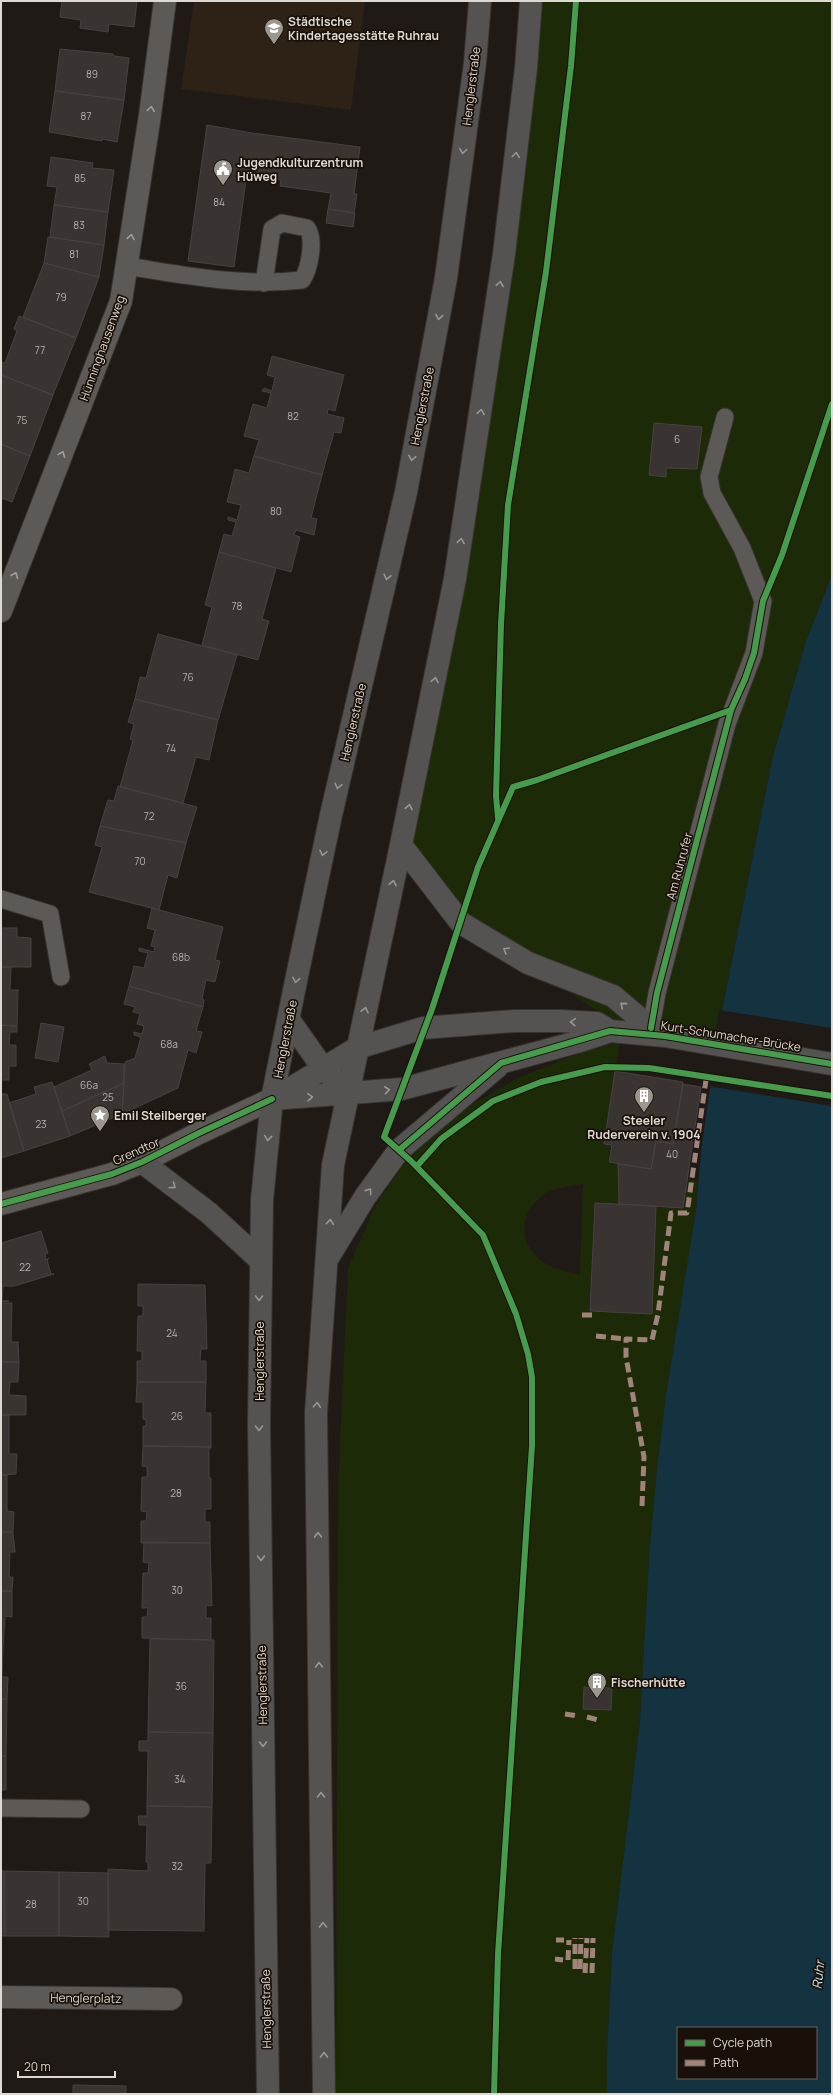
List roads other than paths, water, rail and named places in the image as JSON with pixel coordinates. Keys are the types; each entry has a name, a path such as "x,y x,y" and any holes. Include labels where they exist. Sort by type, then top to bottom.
{"main road":[{"name":"Henglerstraße","path":"268,2094 259,1432 260,1259 262,1200 272,1099 331,815 406,492 446,278 475,63 480,1"},
{"path":"324,2094 316,1413 334,1165 357,1048 402,845 455,579 504,254 526,68 531,1"},
{"name":"Kurt-Schumacher-Brücke","path":"402,845 460,923 528,963 613,996 658,1032"},
{"path":"289,1020 323,1068 348,1094"},
{"name":"Kurt-Schumacher-Brücke","path":"272,1099 357,1048 423,1028 514,1021 598,1023 610,1031"},
{"name":"Kurt-Schumacher-Brücke","path":"272,1099 402,1089 501,1063 610,1031 658,1032 698,1042 832,1064"},
{"name":"Kurt-Schumacher-Brücke","path":"326,1260 365,1197 398,1150 501,1063"},
{"path":"142,1162 209,1214 260,1259"}],"street":[{"name":"Hünninghausenweg","path":"1,611 121,301 150,115 165,1"},
{"name":"Grendtor","path":"1,1204 112,1174 142,1162 199,1133 272,1099"},
{"name":"Henglerplatz","path":"1,1997 170,1999"}],"lane":[{"path":"126,266 228,282 264,283"},
{"name":"Am Ruhrufer","path":"658,1032 657,993 732,710 754,652 764,600 742,548 712,493 709,477 725,417"},
{"path":"1,899 50,914 61,977"},
{"path":"1,1808 81,1809"}],"water":[{"name":"Ruhr","path":"832,575 832,2094 607,2094 607,2054 612,1952 640,1721 649,1556 666,1395 696,1210 701,1152 718,1030 772,760 806,641"}],"place":[{"name":"Städtische Kindertagesstätte Ruhrau","path":"274,45"},
{"name":"Jugendkulturzentrum Hüweg","path":"223,186"},
{"name":"Steeler Ruderverein v. 1904","path":"644,1113"},
{"name":"Emil Steilberger","path":"100,1132"},
{"name":"Fischerhütte","path":"597,1699"}]}
